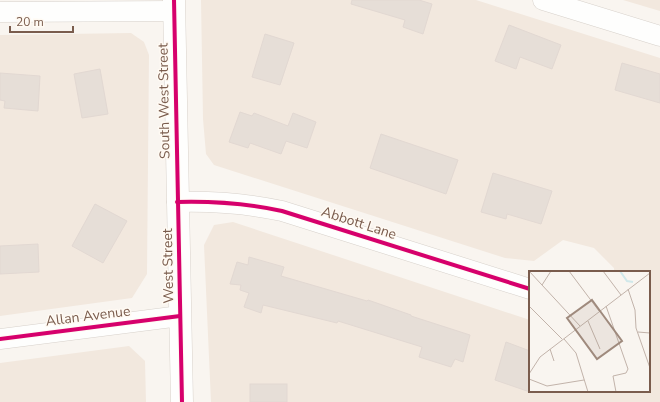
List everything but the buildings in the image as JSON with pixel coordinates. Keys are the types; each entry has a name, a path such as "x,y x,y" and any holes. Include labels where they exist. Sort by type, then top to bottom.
{"main road":[{"name":"South West Street","path":"174,6 177,202"},
{"name":"West Street","path":"177,202 182,402"}],"street":[{"path":"543,0 660,36"},
{"path":"0,12 76,11 174,6"},
{"name":"Abbott Lane","path":"177,202 218,201 250,204 282,211 529,288"},
{"name":"Allan Avenue","path":"0,339 180,316"}],"shaded area":[{"path":"201,0 476,0 660,58 660,402 211,402 204,245 214,225 233,222 529,320 529,392 650,392 650,271 614,271 614,268 594,248 563,240 534,261 505,258 214,165 206,154 203,119"},
{"path":"623,0 660,0 660,11"},
{"path":"131,33 144,42 149,55 147,274 132,298 0,316 0,35"},
{"path":"129,346 145,361 146,402 0,402 0,363"}],"cycle path":[{"path":"174,0 182,402"},
{"path":"177,202 230,203 282,211 529,289"},
{"path":"0,339 180,316"}]}
